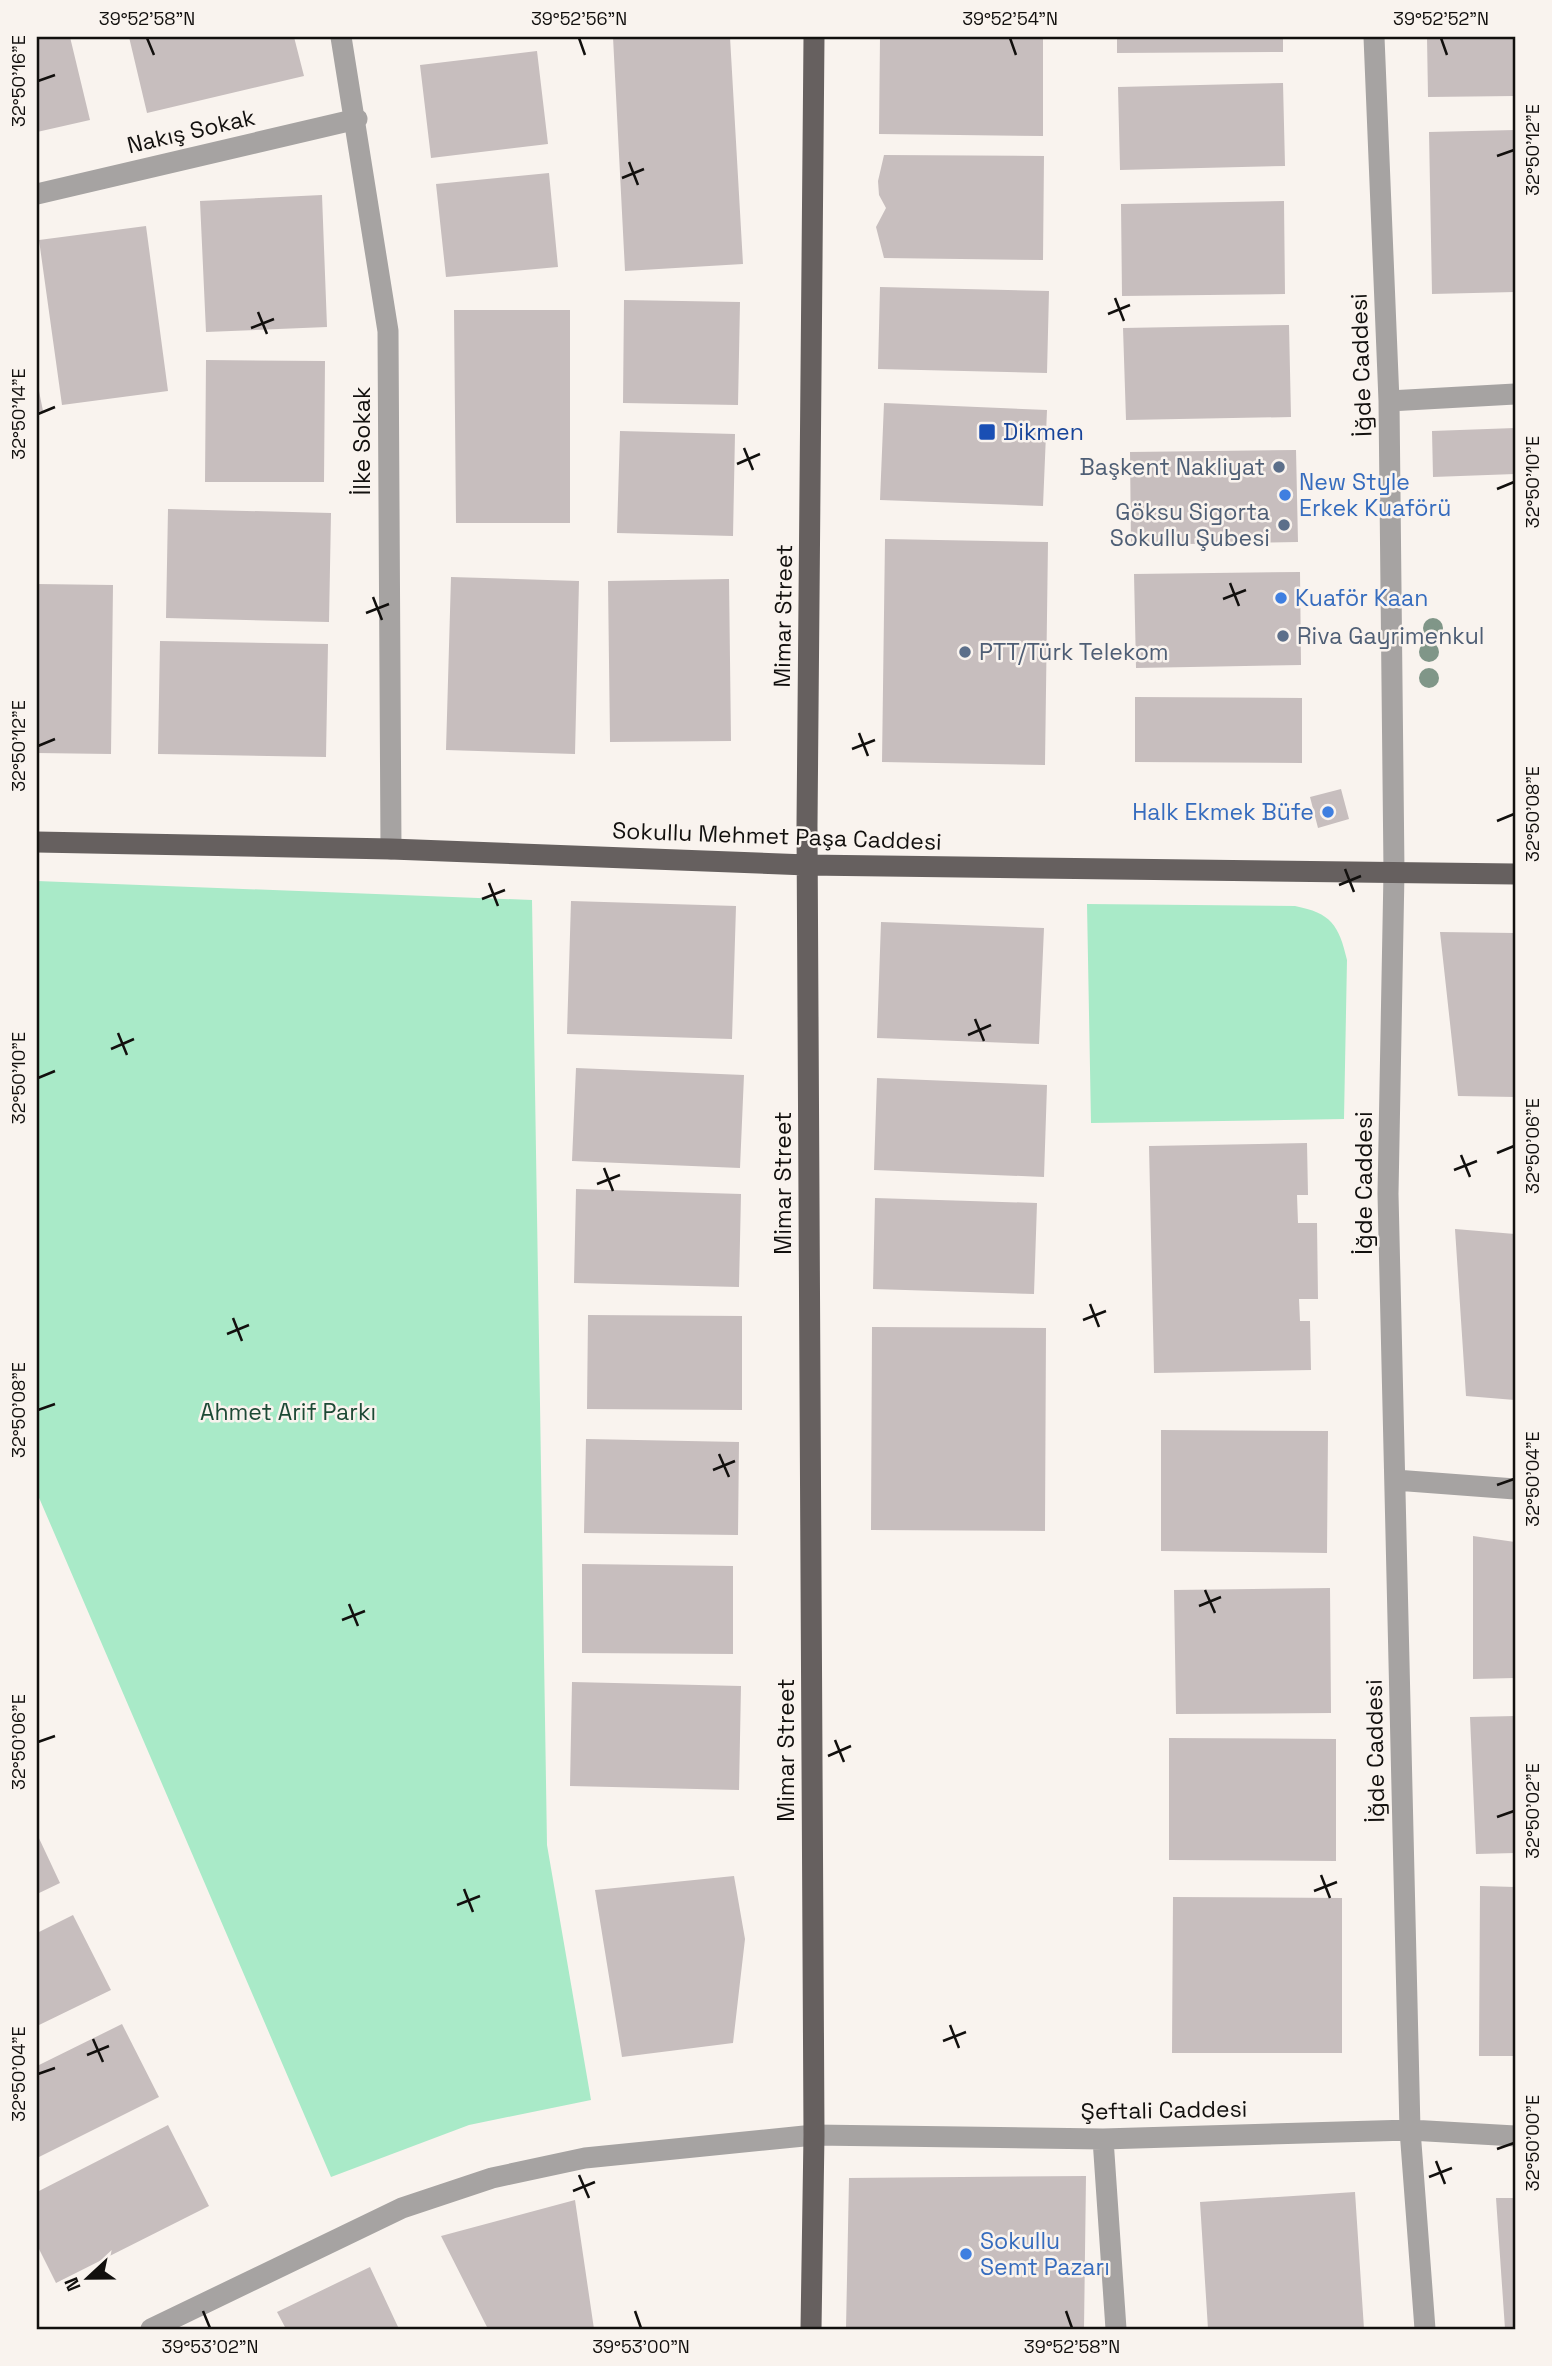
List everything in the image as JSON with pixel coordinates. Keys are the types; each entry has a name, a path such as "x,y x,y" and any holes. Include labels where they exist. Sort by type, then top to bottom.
{"main road":[{"name":"Mimar Street","path":"811,2329 814,2135 807,865 814,37"},
{"name":"Sokullu Mehmet Paşa Caddesi","path":"37,842 391,849 807,865 1515,874"}],"street":[{"name":"İlke Sokak","path":"341,37 357,120 388,331 391,849"},
{"name":"İğde Caddesi","path":"1374,37 1390,401 1394,872 1388,1194 1410,2130 1426,2329"},
{"name":"Nakış Sokak","path":"37,194 357,120"},
{"path":"1390,401 1515,394"},
{"path":"1395,1480 1515,1489"},
{"name":"Şeftali Caddesi","path":"151,2329 402,2208 492,2178 585,2158 814,2135 1103,2139 1410,2130 1515,2136"},
{"path":"1103,2139 1116,2329"}],"green space":[{"name":"Ahmet Arif Parkı","path":"37,881 532,900 547,1845 591,2100 469,2125 331,2177 37,1493"},
{"path":"1087,904 1295,906 1317,912 1331,922 1341,938 1347,960 1344,1119 1091,1123"}],"building":[{"path":"37,37 70,37 90,120 37,132"},
{"path":"129,37 294,37 304,76 147,113"},
{"path":"613,37 730,37 743,264 625,271"},
{"path":"880,37 1043,37 1043,136 879,134"},
{"path":"1117,37 1283,37 1283,52 1117,53"},
{"path":"1427,37 1515,37 1515,96 1428,97"},
{"path":"537,51 548,144 431,158 420,65"},
{"path":"1283,83 1285,166 1120,170 1118,87"},
{"path":"1515,130 1515,292 1432,294 1429,132"},
{"path":"884,155 1044,156 1043,260 884,258 876,227 886,208 879,195 878,181"},
{"path":"549,173 558,267 446,277 436,184"},
{"path":"322,195 327,327 206,332 200,201"},
{"path":"1284,201 1285,294 1122,296 1121,204"},
{"path":"146,226 168,391 62,405 39,240"},
{"path":"880,287 1049,291 1047,373 878,369"},
{"path":"624,300 740,302 738,405 623,403"},
{"path":"454,310 570,310 570,523 456,523"},
{"path":"1289,325 1291,417 1126,420 1123,328"},
{"path":"206,360 325,361 324,482 205,482"},
{"path":"37,381 43,411 37,412"},
{"path":"884,403 1047,410 1043,506 880,500"},
{"path":"1515,428 1515,474 1433,477 1432,431"},
{"path":"620,431 735,434 733,536 617,533"},
{"path":"1296,450 1298,542 1131,545 1130,452"},
{"path":"168,509 331,513 329,622 166,618"},
{"name":"PTT/Türk Telekom","path":"885,539 1048,542 1045,765 882,762"},
{"path":"1300,572 1301,665 1136,668 1134,574"},
{"path":"451,577 579,581 575,754 446,750"},
{"path":"729,579 731,741 610,742 608,581"},
{"path":"37,584 113,585 111,754 37,753"},
{"path":"160,641 328,644 326,757 158,754"},
{"path":"1135,697 1302,698 1302,763 1135,762"},
{"path":"1341,789 1349,819 1318,828 1310,797"},
{"path":"571,901 736,906 732,1039 567,1034"},
{"path":"881,922 1044,928 1039,1044 877,1038"},
{"path":"1440,932 1515,933 1515,1097 1458,1096"},
{"path":"576,1068 744,1075 740,1168 572,1161"},
{"path":"877,1078 1047,1085 1044,1177 874,1170"},
{"path":"1307,1143 1308,1195 1297,1195 1298,1223 1317,1223 1318,1299 1299,1299 1300,1321 1310,1321 1311,1370 1154,1373 1149,1146"},
{"path":"576,1189 741,1194 739,1287 574,1283"},
{"path":"875,1198 1037,1203 1034,1294 873,1289"},
{"path":"1455,1229 1515,1234 1515,1400 1466,1396"},
{"path":"588,1315 742,1316 742,1410 587,1409"},
{"path":"872,1327 1046,1328 1045,1531 871,1530"},
{"path":"1161,1430 1328,1431 1327,1553 1161,1551"},
{"path":"586,1439 739,1442 738,1535 584,1533"},
{"path":"1473,1536 1515,1542 1515,1678 1473,1679"},
{"path":"582,1564 733,1566 733,1654 582,1653"},
{"path":"1330,1588 1331,1713 1176,1714 1174,1590"},
{"path":"572,1682 741,1686 739,1790 570,1786"},
{"path":"1515,1716 1515,1853 1476,1854 1470,1717"},
{"path":"1169,1738 1336,1739 1336,1861 1169,1860"},
{"path":"37,1834 60,1883 37,1894"},
{"path":"734,1876 745,1939 733,2043 622,2057 595,1890"},
{"path":"1480,1886 1515,1887 1515,2056 1479,2056"},
{"path":"1173,1897 1342,1898 1342,2053 1172,2053"},
{"path":"73,1915 111,1990 37,2026 37,1933"},
{"path":"122,2024 159,2097 37,2158 37,2066"},
{"path":"168,2125 209,2206 56,2283 37,2245 37,2192"},
{"name":"Sokullu Semt Pazarı","path":"1086,2176 1084,2329 846,2329 849,2178"},
{"path":"1355,2192 1364,2329 1208,2329 1200,2202"},
{"path":"1496,2198 1515,2198 1515,2329 1505,2329"},
{"path":"575,2200 594,2329 488,2329 441,2236"},
{"path":"370,2267 399,2329 286,2329 277,2312"}],"place":[{"name":"Dikmen","path":"987,432"},
{"name":"Başkent Nakliyat","path":"1279,467"},
{"name":"New Style Erkek Kuaförü","path":"1285,495"},
{"name":"Göksu Sigorta Sokullu Şubesi","path":"1284,525"},
{"name":"Kuaför Kaan","path":"1281,598"},
{"name":"Riva Gayrimenkul","path":"1283,636"},
{"name":"PTT/Türk Telekom","path":"965,652"},
{"name":"Halk Ekmek Büfe","path":"1328,812"},
{"name":"Sokullu Semt Pazarı","path":"966,2254"}]}
